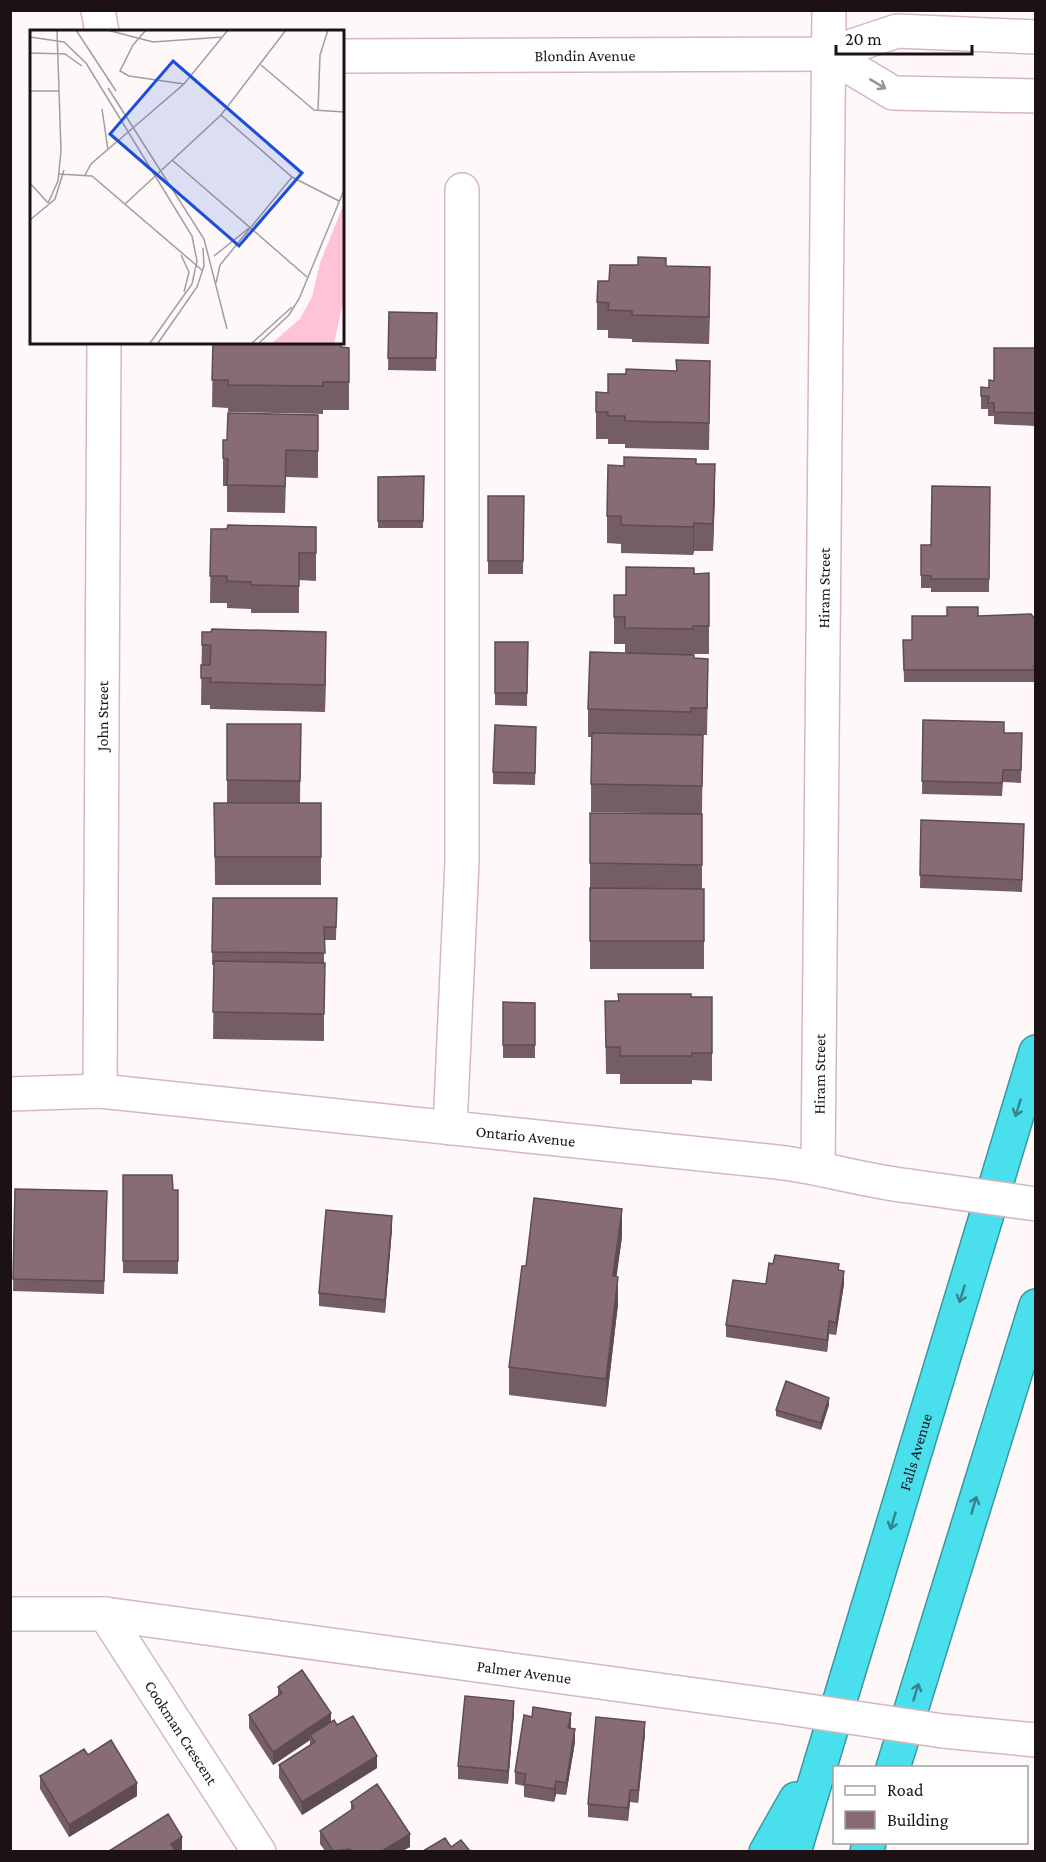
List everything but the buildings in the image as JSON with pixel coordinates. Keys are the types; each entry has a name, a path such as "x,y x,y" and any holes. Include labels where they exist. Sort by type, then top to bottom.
{"highway":[{"name":"Falls Avenue","path":"794,1851 1035,1052"},
{"path":"893,1766 1035,1306"},
{"path":"766,1851 820,1759"}],"street":[{"path":"98,10 102,30"},
{"name":"Hiram Street","path":"818,1167 829,10"},
{"name":"Blondin Avenue","path":"344,56 828,54 897,31 1035,37"},
{"path":"828,54 893,93 1035,96"},
{"path":"450,1128 462,862 462,189"},
{"name":"John Street","path":"100,1091 104,344"},
{"name":"Ontario Avenue","path":"10,1094 100,1091 818,1167 874,1182 1035,1204"},
{"name":"Palmer Avenue","path":"10,1614 105,1614 943,1731 1035,1740"},
{"name":"Cookman Crescent","path":"105,1614 259,1851"}]}
